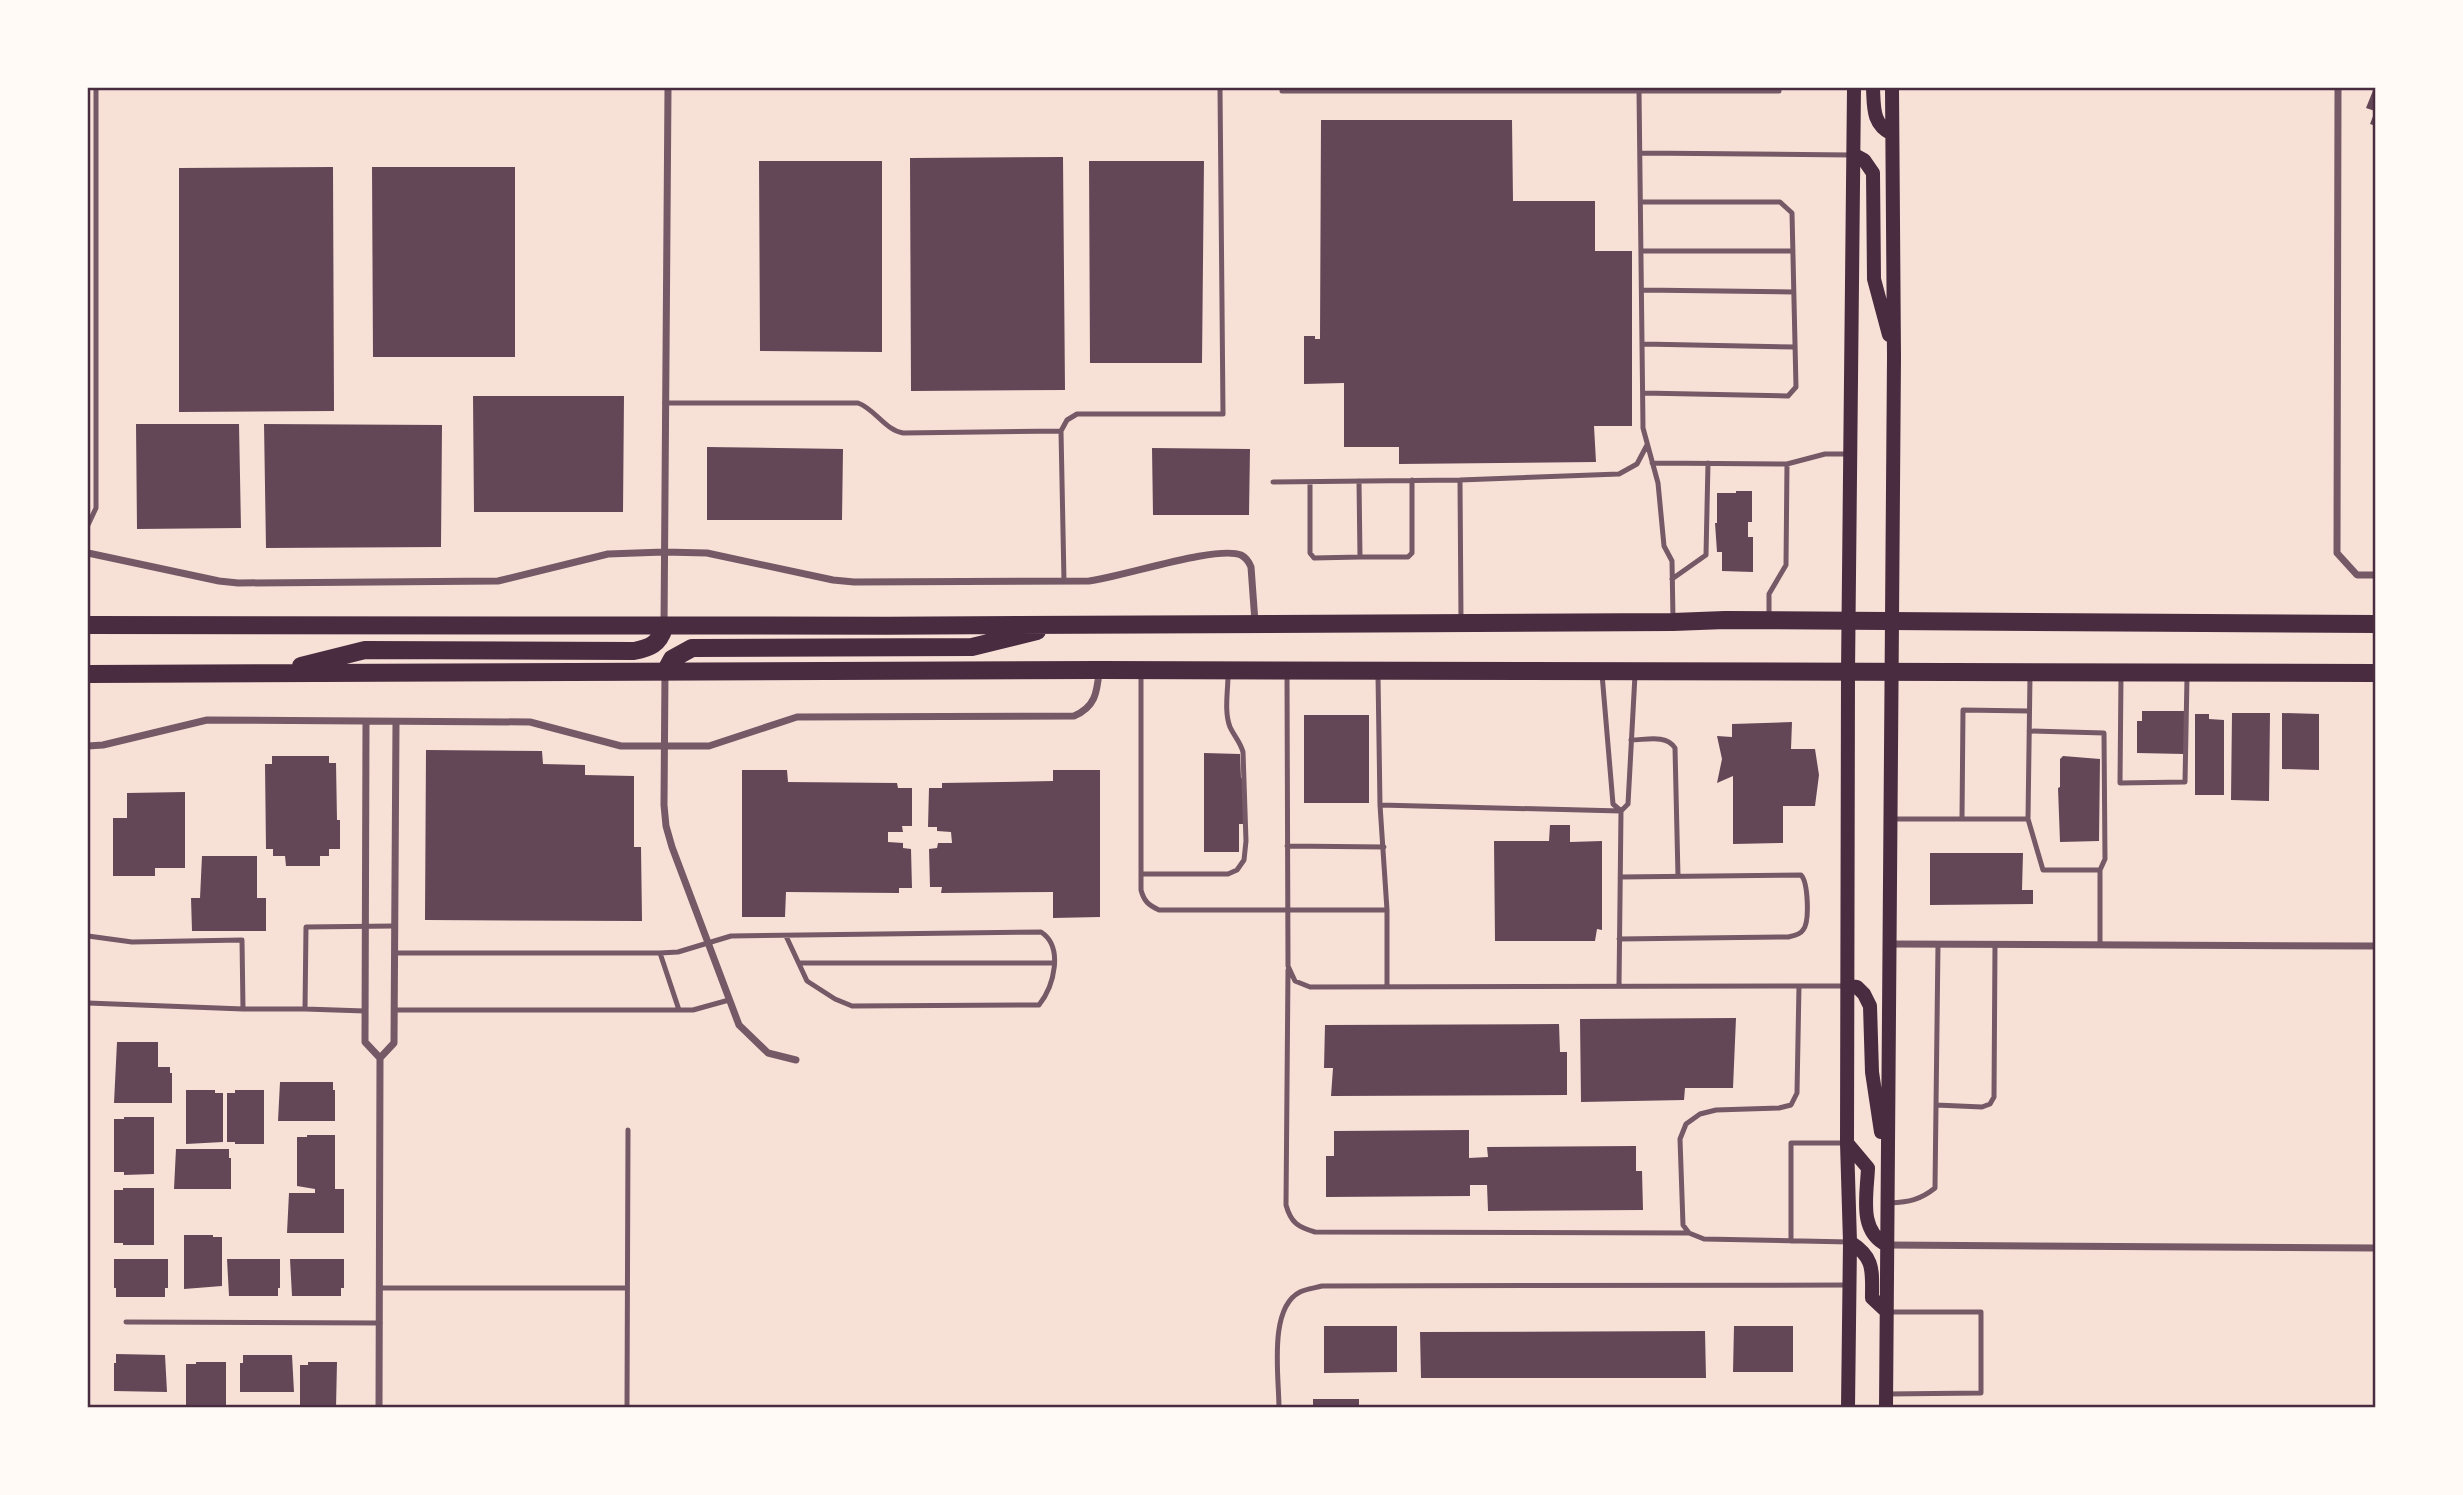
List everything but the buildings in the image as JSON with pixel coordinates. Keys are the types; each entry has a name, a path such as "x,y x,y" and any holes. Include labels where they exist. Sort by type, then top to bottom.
{"main road":[{"path":"1847,1408 1850,1242 1847,1143 1847,671 1854,88"},
{"path":"1873,88 1877,121 1884,130 1892,134"},
{"path":"1886,1401 1894,357 1892,88"},
{"path":"1855,155 1864,160 1873,173 1874,279 1894,357"},
{"path":"88,625 664,628 1769,620 2375,624"},
{"path":"665,672 672,659 692,648 972,647 1064,624"},
{"path":"274,673 365,650 634,651 654,644 661,638 664,628"},
{"path":"88,674 1100,670 2375,673"},
{"path":"1847,986 1857,987 1870,1006 1872,1072 1888,1175"},
{"path":"1847,1143 1868,1168 1866,1205 1869,1229 1873,1236 1887,1245"},
{"path":"1850,1242 1867,1256 1871,1267 1872,1298 1887,1312"}],"street":[{"path":"664,628 667,88"},
{"path":"2339,88 2337,553 2357,575 2375,575"},
{"path":"88,553 238,583 498,581 608,554 664,552 707,553 844,581 1064,581 1112,578 1200,556 1236,554 1248,561 1251,568 1254,580 1255,624"},
{"path":"88,746 103,745 207,720 530,722 621,746 709,746 797,717 1074,716 1090,706 1096,696 1100,670"},
{"path":"665,672 666,826 739,1026 768,1053 796,1060"},
{"path":"366,722 365,1042 380,1058"},
{"path":"379,1408 380,1058 394,1043 396,722"},
{"path":"1889,944 2375,946"},
{"path":"1887,1245 2375,1248"}],"lane":[{"path":"88,525 96,508 96,88"},
{"path":"1064,581 1061,431 1067,420 1077,414 1223,414 1220,88"},
{"path":"1282,91 1779,91 1779,88"},
{"path":"1639,91 1643,428 1658,483 1660,529 1664,546 1672,561 1673,622"},
{"path":"1641,153 1855,155"},
{"path":"1641,202 1780,202 1792,213 1796,387 1788,396 1643,393"},
{"path":"1642,251 1793,251"},
{"path":"1642,290 1794,292"},
{"path":"1643,344 1795,347"},
{"path":"666,403 858,403 870,409 891,428 903,433 1061,431"},
{"path":"1273,482 1460,480 1619,474 1637,464 1647,444"},
{"path":"1652,463 1787,464 1825,454 1850,454"},
{"path":"1672,579 1706,555 1708,463"},
{"path":"1769,620 1769,594 1786,565 1787,464"},
{"path":"1310,482 1310,553 1314,558 1408,557 1412,553 1412,480"},
{"path":"1460,480 1461,624"},
{"path":"1359,481 1360,557"},
{"path":"1141,670 1141,874 1143,899 1149,906 1159,910 1387,910"},
{"path":"1287,671 1286,1205 1290,1220 1299,1227 1315,1232 1689,1233 1704,1238 1850,1242"},
{"path":"1602,671 1613,804 1621,811"},
{"path":"1619,986 1621,811 1628,804 1635,671"},
{"path":"1141,874 1228,874 1237,870 1244,860 1246,841 1243,752 1228,718 1228,672"},
{"path":"1378,672 1380,805 1387,910 1387,987"},
{"path":"2029,673 2028,819 2043,870 2100,870"},
{"path":"2121,673 2120,783 2185,782 2188,673"},
{"path":"1962,819 1963,710 2029,711"},
{"path":"2029,731 2104,733 2105,859 2100,870 2100,945"},
{"path":"1631,740 1665,740 1671,742 1675,748 1678,876"},
{"path":"1380,805 1621,811"},
{"path":"1890,819 2028,819"},
{"path":"1287,846 1384,846"},
{"path":"1619,939 1797,935 1804,930 1806,922 1807,888 1801,875 1620,877"},
{"path":"305,1009 306,927 394,926"},
{"path":"395,953 660,953 678,952 731,936 1041,932 1049,938 1055,951 1051,984 1039,1005 852,1006 807,981 786,936"},
{"path":"88,936 132,942 242,940 243,1009"},
{"path":"1887,1203 1910,1202 1923,1198 1935,1188 1938,944"},
{"path":"1936,1105 1982,1107 1990,1104 1994,1097 1995,944"},
{"path":"660,953 679,1010"},
{"path":"799,963 1053,962"},
{"path":"1288,967 1295,981 1310,987 1847,986"},
{"path":"1689,1233 1683,1225 1680,1139 1686,1124 1700,1114 1716,1110 1779,1108 1791,1105 1797,1093 1799,986"},
{"path":"395,1010 693,1010 729,1000"},
{"path":"88,1003 365,1011"},
{"path":"627,1408 628,1130"},
{"path":"1791,1241 1791,1143 1847,1143"},
{"path":"1279,1408 1279,1323 1284,1306 1299,1292 1322,1286 1848,1285"},
{"path":"380,1288 627,1288"},
{"path":"1886,1401 1981,1393 1981,1312 1887,1312"},
{"path":"126,1322 380,1323"}]}
